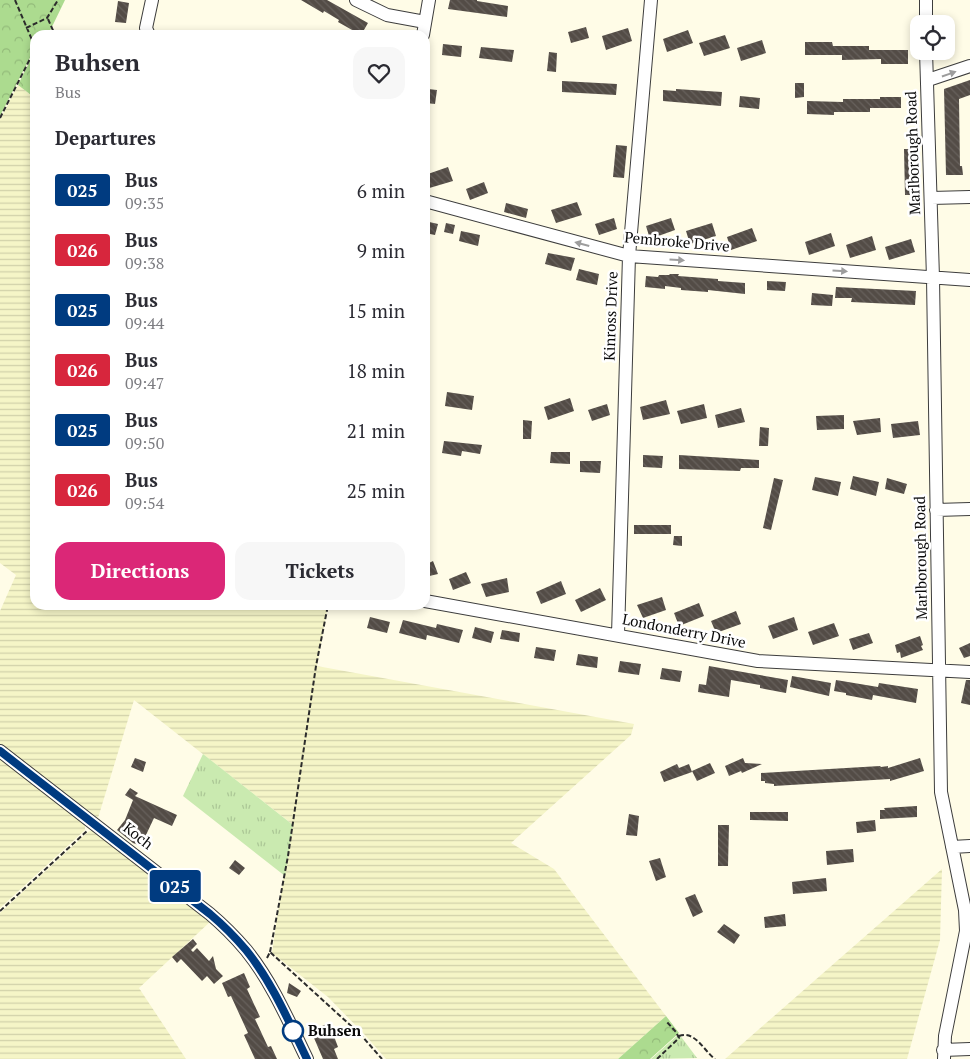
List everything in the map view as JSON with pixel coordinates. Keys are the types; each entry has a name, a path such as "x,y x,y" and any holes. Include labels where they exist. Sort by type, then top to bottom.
{"street":[{"path":"147,30 152,0"},
{"path":"356,0 386,15 424,29 429,0"},
{"name":"Kinross Drive","path":"618,635 629,256 651,0"},
{"path":"926,0 926,15"},
{"name":"Marlborough Road","path":"927,60 933,278 941,792 966,910 966,931 943,1054"},
{"path":"928,80 970,66"},
{"path":"931,198 970,197"},
{"name":"Pembroke Drive","path":"430,202 629,256 970,280"},
{"path":"936,510 970,509"},
{"name":"Londonderry Drive","path":"430,602 758,661 970,672"},
{"name":"Koch","path":"0,751 210,914 238,940 263,974 277,998 307,1059"},
{"path":"952,847 970,846"},
{"path":"943,1054 970,1049"}],"path":[{"path":"15,0 30,37"},
{"path":"26,28 47,18 58,0"},
{"path":"47,18 53,30"},
{"path":"0,118 30,58"},
{"path":"267,958 270,952 287,862 316,666 327,610"},
{"path":"0,910 95,823"},
{"path":"270,952 361,1035 382,1059"},
{"path":"666,1021 679,1036"},
{"path":"657,1059 679,1036 684,1035 695,1038 715,1059"}],"green space":[{"path":"0,0 65,0 50,30 30,30 30,58 0,116"},
{"path":"30,61 30,94 18,85"},
{"path":"18,85 30,94 30,610 327,610 317,666 634,724 631,735 511,843 554,869 666,1016 618,1059 386,1059 328,997 272,953 292,824 134,700 98,818 0,744 0,611 16,575 0,563 0,120"},
{"path":"203,754 293,825 285,876 183,796"},
{"path":"0,758 85,823 85,830 0,908"},
{"path":"94,829 211,921 139,988 186,1059 0,1059 0,913 88,832"},
{"path":"942,869 940,940 907,1059 725,1059"},
{"path":"666,1016 679,1033 650,1059 618,1059"},
{"path":"679,1034 697,1058 651,1059"}],"building":[{"path":"301,0 327,0 368,23 364,30 352,30 324,11 323,13"},
{"path":"450,0 477,0 508,6 507,17 448,9"},
{"path":"118,1 129,3 126,23 115,22"},
{"path":"586,27 589,38 571,43 568,32"},
{"path":"628,28 632,41 606,50 602,36"},
{"path":"688,30 693,43 667,52 663,39"},
{"path":"725,35 730,48 704,56 699,43"},
{"path":"762,40 766,53 741,61 737,48"},
{"path":"805,42 832,42 833,46 869,46 869,50 908,50 908,64 881,64 881,59 842,60 842,55 805,55"},
{"path":"443,44 462,46 461,57 442,55"},
{"path":"481,47 514,50 512,62 479,58"},
{"path":"549,52 557,53 556,72 547,71"},
{"path":"970,80 970,95 959,99 960,166 962,166 963,175 946,175 944,89"},
{"path":"562,81 617,84 616,95 562,92"},
{"path":"795,83 804,83 804,97 795,98"},
{"path":"430,89 437,90 435,104 430,103"},
{"path":"676,89 722,92 721,106 663,101 663,90 676,91"},
{"path":"740,96 760,98 759,109 739,107"},
{"path":"880,97 901,97 901,108 870,108 870,112 834,112 834,115 807,114 807,101 843,102 843,99 880,99"},
{"path":"616,145 627,146 624,178 613,177"},
{"path":"904,149 915,149 916,195 905,195"},
{"path":"448,167 453,181 430,188 430,173"},
{"path":"484,182 488,193 470,200 466,189"},
{"path":"577,202 582,215 556,223 551,210"},
{"path":"506,203 528,209 526,218 504,212"},
{"path":"614,218 617,229 599,235 595,224"},
{"path":"671,218 675,230 650,239 646,226"},
{"path":"430,222 438,224 435,235 430,234"},
{"path":"446,223 455,225 453,234 444,232"},
{"path":"712,223 716,236 690,244 686,231"},
{"path":"752,228 757,241 731,250 727,237"},
{"path":"461,231 480,235 478,246 459,241"},
{"path":"831,233 835,246 809,255 805,242"},
{"path":"872,236 876,250 850,258 846,245"},
{"path":"911,239 915,252 889,260 885,247"},
{"path":"548,253 575,258 571,271 545,264"},
{"path":"579,269 599,274 597,285 576,280"},
{"path":"670,274 745,283 745,294 708,290 708,292 681,290 681,288 665,286 665,289 645,287 646,276 658,277 659,275"},
{"path":"767,281 786,282 785,291 767,290"},
{"path":"836,287 916,291 915,305 851,302 852,298 835,298"},
{"path":"812,293 833,295 832,306 811,305"},
{"path":"447,392 474,396 472,410 445,406"},
{"path":"570,398 574,411 548,420 544,407"},
{"path":"666,400 670,414 643,420 640,407"},
{"path":"607,404 610,415 592,421 588,410"},
{"path":"704,404 707,418 681,424 677,411"},
{"path":"741,408 745,422 718,428 715,415"},
{"path":"844,415 844,429 817,430 816,416"},
{"path":"880,418 881,432 857,435 853,421"},
{"path":"523,420 532,421 531,439 523,439"},
{"path":"918,421 920,435 893,438 891,424"},
{"path":"760,427 769,428 768,446 759,446"},
{"path":"444,441 482,445 480,454 462,451 461,456 442,453"},
{"path":"551,452 570,452 570,464 550,463"},
{"path":"643,455 663,456 662,468 643,467"},
{"path":"679,455 759,460 759,468 741,468 740,471 679,469"},
{"path":"580,461 601,461 600,473 580,472"},
{"path":"853,476 879,482 876,496 850,489"},
{"path":"815,477 841,482 838,496 812,490"},
{"path":"774,478 783,480 771,530 763,528"},
{"path":"887,478 907,484 904,494 885,489"},
{"path":"634,525 671,525 671,534 634,534"},
{"path":"674,536 682,536 682,546 673,545"},
{"path":"433,561 438,574 430,576 430,562"},
{"path":"466,572 471,583 453,590 449,579"},
{"path":"507,578 509,592 486,597 481,584"},
{"path":"561,581 566,594 541,604 536,592"},
{"path":"600,588 606,600 581,612 575,600"},
{"path":"662,597 666,610 643,618 637,605"},
{"path":"699,603 704,616 679,626 674,613"},
{"path":"736,611 741,624 716,633 711,621"},
{"path":"370,617 390,622 387,633 367,628"},
{"path":"794,617 798,630 773,639 768,626"},
{"path":"403,620 436,628 437,624 463,630 459,643 427,635 426,640 399,633"},
{"path":"834,623 839,636 813,645 808,632"},
{"path":"475,627 494,632 491,643 472,638"},
{"path":"502,630 520,633 519,642 500,639"},
{"path":"869,633 873,643 853,650 849,639"},
{"path":"920,636 923,650 901,658 900,652 897,653 895,645"},
{"path":"970,643 970,656 964,658 959,648"},
{"path":"536,647 556,650 554,661 534,658"},
{"path":"578,654 598,657 597,668 576,665"},
{"path":"620,661 641,664 639,675 618,672"},
{"path":"709,666 788,680 786,693 760,688 760,685 731,680 729,697 698,692 699,684 706,685"},
{"path":"662,668 682,671 680,682 660,679"},
{"path":"792,676 831,683 829,696 790,687"},
{"path":"836,680 878,687 879,683 918,689 916,703 873,695 872,700 846,695 846,693 834,691"},
{"path":"966,680 970,680 970,705 961,703"},
{"path":"135,758 146,762 143,772 131,767"},
{"path":"743,758 745,763 762,764 742,773 741,771 729,776 725,766"},
{"path":"920,758 924,771 890,781 890,779 774,786 774,784 761,781 761,773 880,766 888,766 888,768"},
{"path":"710,763 715,773 697,781 692,771"},
{"path":"677,764 679,768 689,764 692,772 664,782 660,772"},
{"path":"130,788 138,793 135,796 177,815 172,826 154,818 146,835 150,837 146,848 133,843 117,830 125,820 133,800 125,795"},
{"path":"917,806 917,817 880,819 880,810 885,810 884,808"},
{"path":"750,812 788,812 788,821 750,820"},
{"path":"629,814 639,816 637,836 626,835"},
{"path":"875,820 876,831 857,833 856,822"},
{"path":"718,825 729,825 728,866 718,866"},
{"path":"853,849 854,862 827,865 826,851"},
{"path":"660,858 666,877 656,881 649,861"},
{"path":"235,860 245,868 239,875 229,868"},
{"path":"826,878 827,891 793,894 792,882"},
{"path":"695,894 703,912 693,917 685,898"},
{"path":"785,914 786,926 765,928 764,917"},
{"path":"724,924 740,935 734,944 717,932"},
{"path":"193,939 197,944 191,950 193,952 197,948 209,961 213,956 216,969 223,976 214,984 207,976 202,981 181,959 177,963 172,957"},
{"path":"244,973 250,987 247,989 260,1017 255,1019 268,1047 271,1046 277,1059 255,1059 244,1035 248,1033 231,996 228,997 222,983"},
{"path":"289,983 301,991 297,997 287,993"},
{"path":"329,1023 338,1047 334,1049 338,1059 323,1059 311,1031"}],"bus line":[{"name":"025","path":"0,751 210,914 238,940 263,974 277,998 307,1059"}],"place":[{"name":"Buhsen","path":"293,1031"}]}
